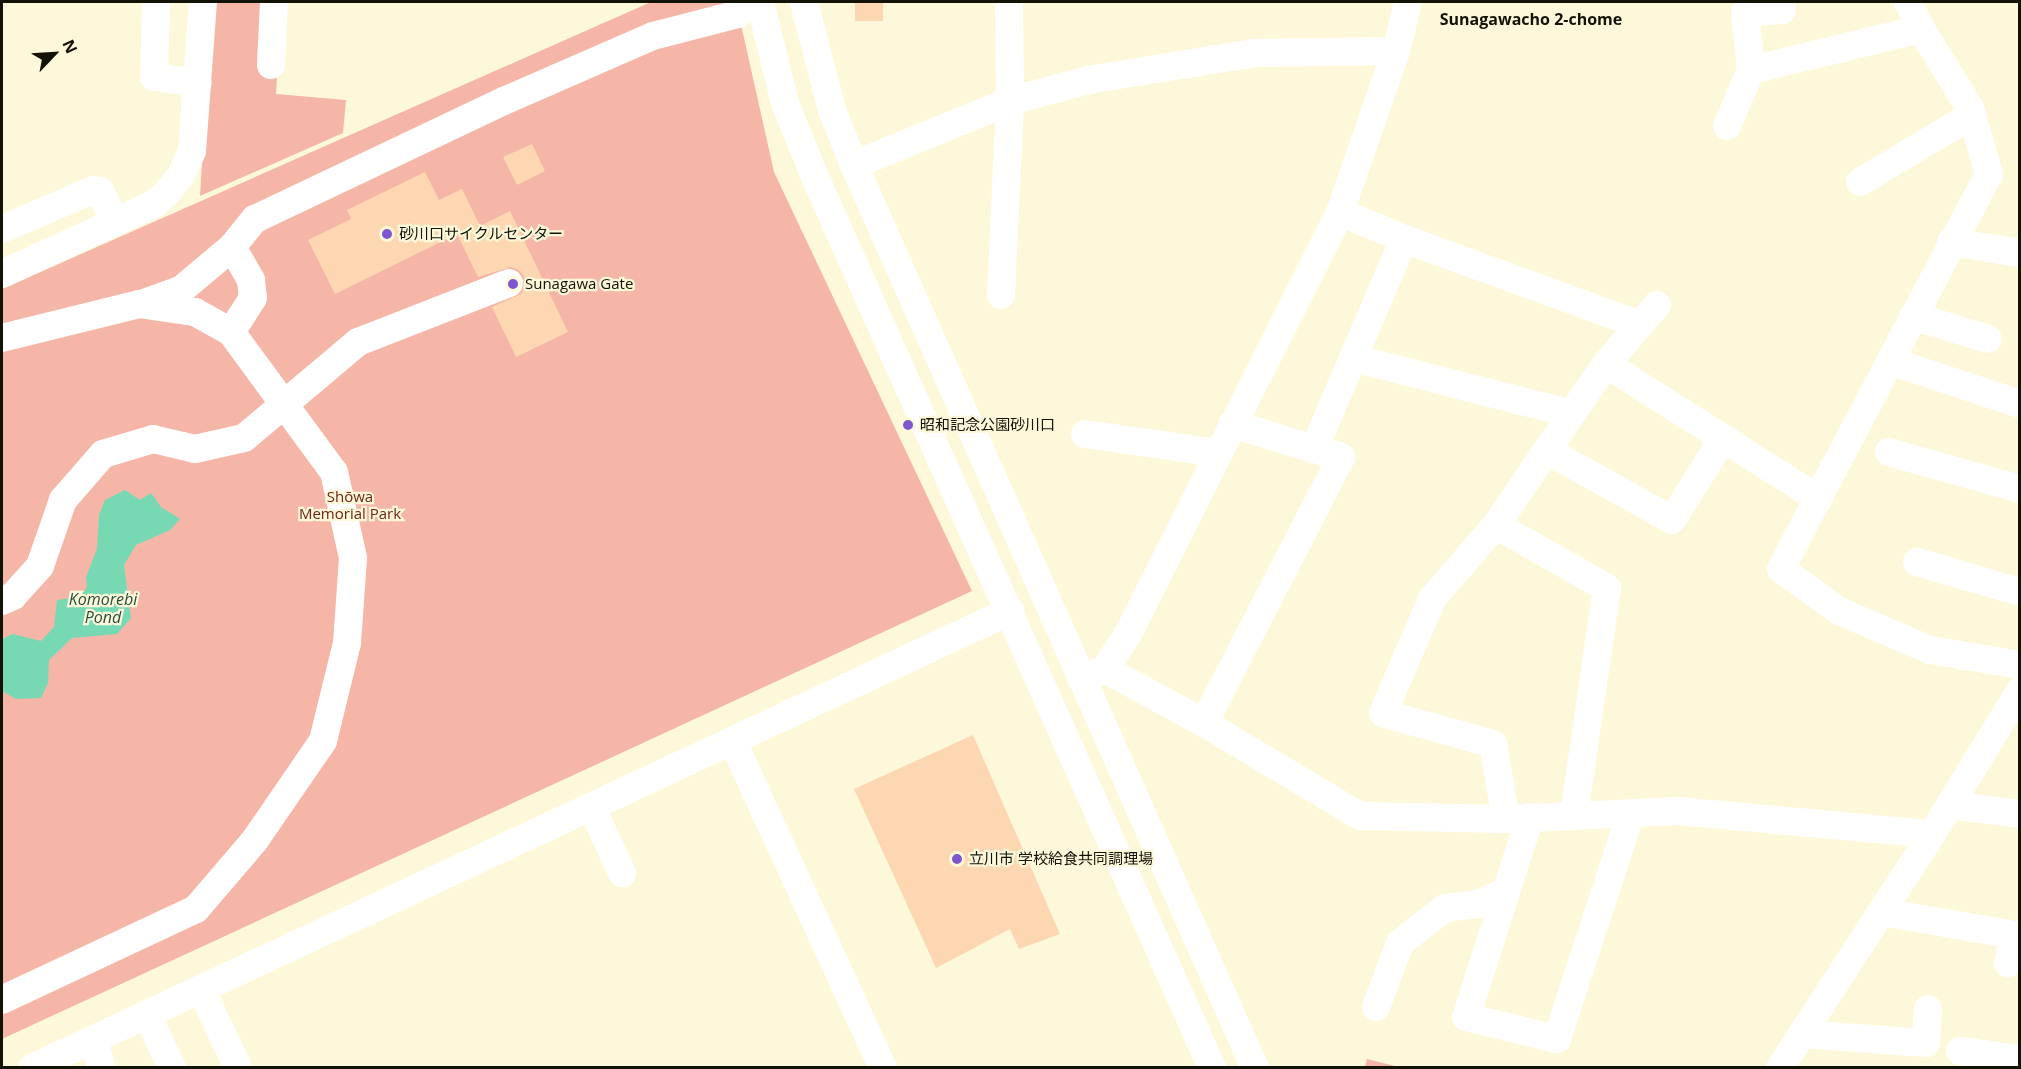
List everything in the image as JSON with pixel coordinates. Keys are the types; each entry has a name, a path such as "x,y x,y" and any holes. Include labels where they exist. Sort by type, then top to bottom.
{"street":[{"path":"156,2 154,77 198,83"},
{"path":"2,274 154,204 168,192 181,175 192,151 202,2"},
{"path":"271,64 274,2"},
{"path":"804,2 832,110 854,165 1019,535 1094,675 1255,1068"},
{"path":"1001,295 1010,101 1009,2"},
{"path":"1094,675 1129,632 1340,212 1395,51 1408,2"},
{"path":"1727,126 1751,70 1745,13 1782,10 1781,2"},
{"path":"1908,2 1921,29 1972,115 1989,174 1951,242 1781,569 1839,612 1930,650 2019,665"},
{"path":"2,338 139,304 182,290 232,248 255,219 504,101 653,36 749,8 815,177 1212,1068"},
{"path":"1751,70 1921,29"},
{"path":"854,165 1010,101 1088,80 1254,53 1395,51"},
{"path":"1860,182 1972,115"},
{"path":"2,229 93,190 100,191 115,222"},
{"path":"1340,212 1404,239 1649,315 1606,364 1496,525 1432,599 1383,713 1493,744 1518,818 1505,892 1466,1017 1557,1039 1631,813"},
{"path":"1314,449 1404,239"},
{"path":"1951,242 2019,253"},
{"path":"231,332 253,298 251,280 232,248"},
{"path":"2,602 13,596 40,566 63,500 103,454 153,440 195,449 244,438 358,342 509,283"},
{"path":"2,1000 196,909 255,840 323,741 347,643 353,558 334,472 231,332 195,312 139,304"},
{"path":"1913,316 1988,339"},
{"path":"1353,358 1572,414"},
{"path":"1890,361 2019,404"},
{"path":"1606,364 1818,499"},
{"path":"1204,723 1341,457 1232,424"},
{"path":"1085,434 1218,453"},
{"path":"1548,451 1672,520 1722,440"},
{"path":"1889,452 2019,489"},
{"path":"1496,525 1607,588 1574,815"},
{"path":"983,551 1019,535"},
{"path":"1917,562 2019,592"},
{"path":"32,1068 1010,611"},
{"path":"1094,675 1204,723 1360,816 1518,818 1678,811 1932,834"},
{"path":"1780,1068 1932,834 2019,691"},
{"path":"733,742 883,1068"},
{"path":"1950,805 2019,814"},
{"path":"591,808 622,873"},
{"path":"1376,1008 1400,943 1445,908 1479,904 1505,892"},
{"path":"1882,912 2014,935 2008,963"},
{"path":"201,989 238,1068"},
{"path":"1802,1034 1926,1043 1928,1009"},
{"path":"147,1014 172,1068"},
{"path":"94,1039 101,1068"},
{"path":"1960,1051 2019,1059"}],"green space":[{"path":"212,2 263,2 260,75 277,77 276,94 346,100 343,133 200,196"},
{"name":"Shōwa Memorial Park","path":"651,2 736,2 774,172 972,591 2,1039 2,289"},
{"path":"1367,1059 1399,1067 1365,1067"}],"water":[{"name":"Komorebi Pond","path":"125,490 140,500 151,493 161,507 180,519 170,530 136,545 124,565 131,618 117,634 72,638 49,660 48,683 41,698 16,699 2,691 2,639 13,634 41,641 54,627 57,600 79,597 87,587 86,577 97,549 99,515 105,500"}],"building":[{"path":"855,2 883,2 883,21 855,21"},
{"path":"532,144 545,171 517,185 503,157"},
{"path":"425,172 439,200 462,189 480,226 510,211 568,332 516,357 492,307 521,294 525,285 524,276 519,270 511,267 478,277 457,234 335,294 308,240 351,219 347,210"},
{"name":"立川市 学校給食共同調理場","path":"973,735 1060,934 1019,949 1010,929 936,968 854,789"}],"place":[{"name":"砂川口サイクルセンター","path":"387,234"},
{"name":"Sunagawa Gate","path":"513,284"},
{"name":"昭和記念公園砂川口","path":"908,425"},
{"name":"立川市 学校給食共同調理場","path":"957,859"}],"district":[{"name":"Sunagawacho 2-chome","path":"1531,19"}]}
